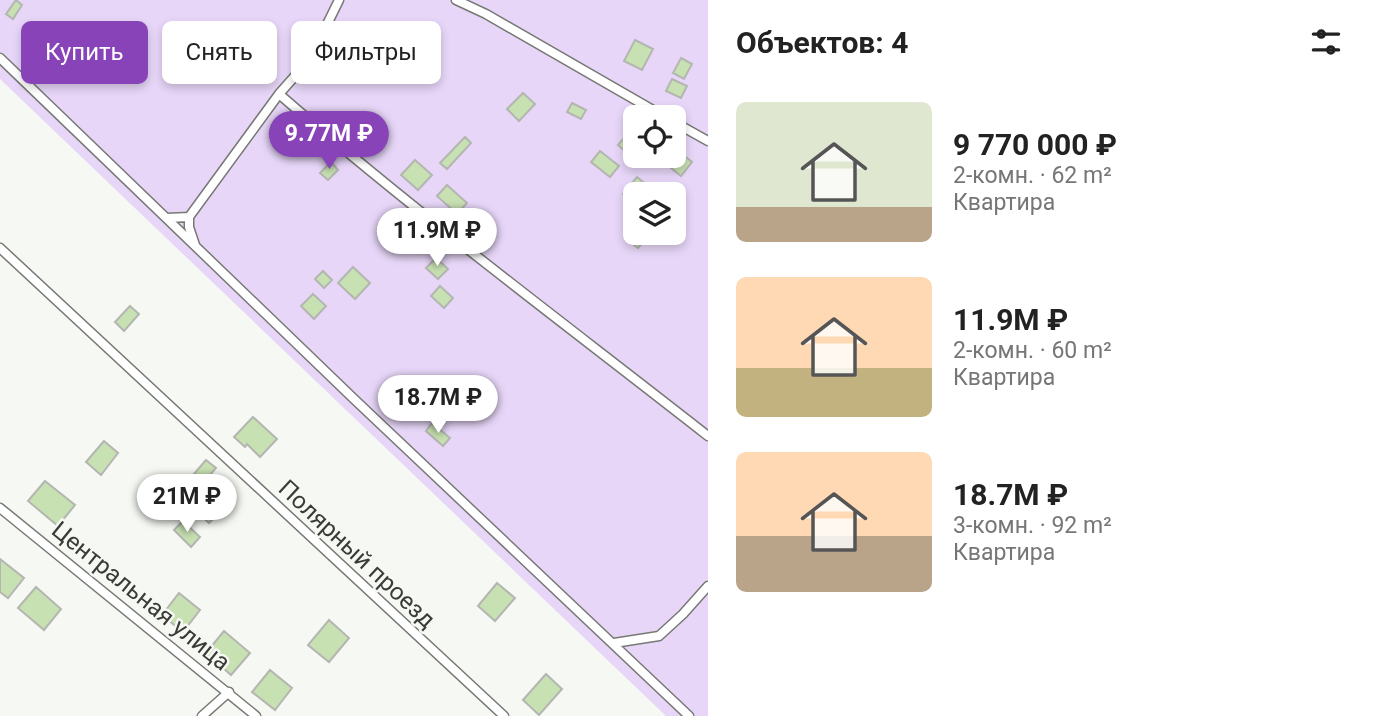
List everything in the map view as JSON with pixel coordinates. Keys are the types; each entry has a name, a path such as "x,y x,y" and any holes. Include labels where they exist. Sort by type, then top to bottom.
{"lane":[{"path":"197,248 188,227 188,218 279,94 310,59 339,0"},
{"path":"456,0 644,105"},
{"path":"0,58 689,716"},
{"path":"279,94 338,145 708,436"},
{"path":"686,129 708,141"},
{"path":"166,218 188,218"},
{"name":"Полярный проезд","path":"1,249 504,716"},
{"name":"Центральная улица","path":"0,508 256,716"},
{"path":"614,643 659,636 708,586"},
{"path":"202,716 229,692"}],"shaded area":[{"path":"0,0 708,0 708,716 666,716 0,79"}],"building":[{"path":"16,0 22,5 13,19 6,14"},
{"path":"635,40 653,49 642,70 624,61"},
{"path":"681,58 692,64 684,79 673,73"},
{"path":"672,79 687,86 681,98 666,91"},
{"path":"523,93 535,104 519,121 507,109"},
{"path":"572,103 586,110 581,119 567,112"},
{"path":"465,137 471,143 447,169 440,163"},
{"path":"600,151 619,166 610,177 591,162"},
{"path":"686,157 692,162 681,176 671,168 686,168"},
{"path":"415,160 432,175 418,190 401,175"},
{"path":"331,162 338,170 328,180 320,173"},
{"path":"447,185 467,203 457,214 437,196"},
{"path":"454,215 465,226 458,233 447,222"},
{"path":"436,258 448,269 438,279 426,268"},
{"path":"353,267 370,283 355,299 338,283"},
{"path":"323,271 332,280 324,288 315,279"},
{"path":"440,286 453,298 444,308 431,296"},
{"path":"313,294 326,306 314,319 301,306"},
{"path":"130,306 139,314 124,331 115,322"},
{"path":"253,417 277,439 260,457 247,444 245,447 234,437"},
{"path":"432,423 450,438 443,446 426,431"},
{"path":"104,441 118,453 101,475 86,462"},
{"path":"206,460 216,468 203,483 193,475"},
{"path":"45,481 75,505 58,526 28,501"},
{"path":"212,484 229,502 209,523 191,506"},
{"path":"183,521 200,537 191,547 174,530"},
{"path":"0,559 24,578 8,598 0,592"},
{"path":"497,583 515,598 495,621 478,606"},
{"path":"36,587 61,609 44,630 18,608"},
{"path":"179,593 200,610 183,632 162,615"},
{"path":"329,620 349,638 329,662 308,645"},
{"path":"224,631 250,653 231,675 206,653"},
{"path":"270,670 292,688 275,710 252,692"},
{"path":"546,674 562,689 539,715 523,700"}]}
